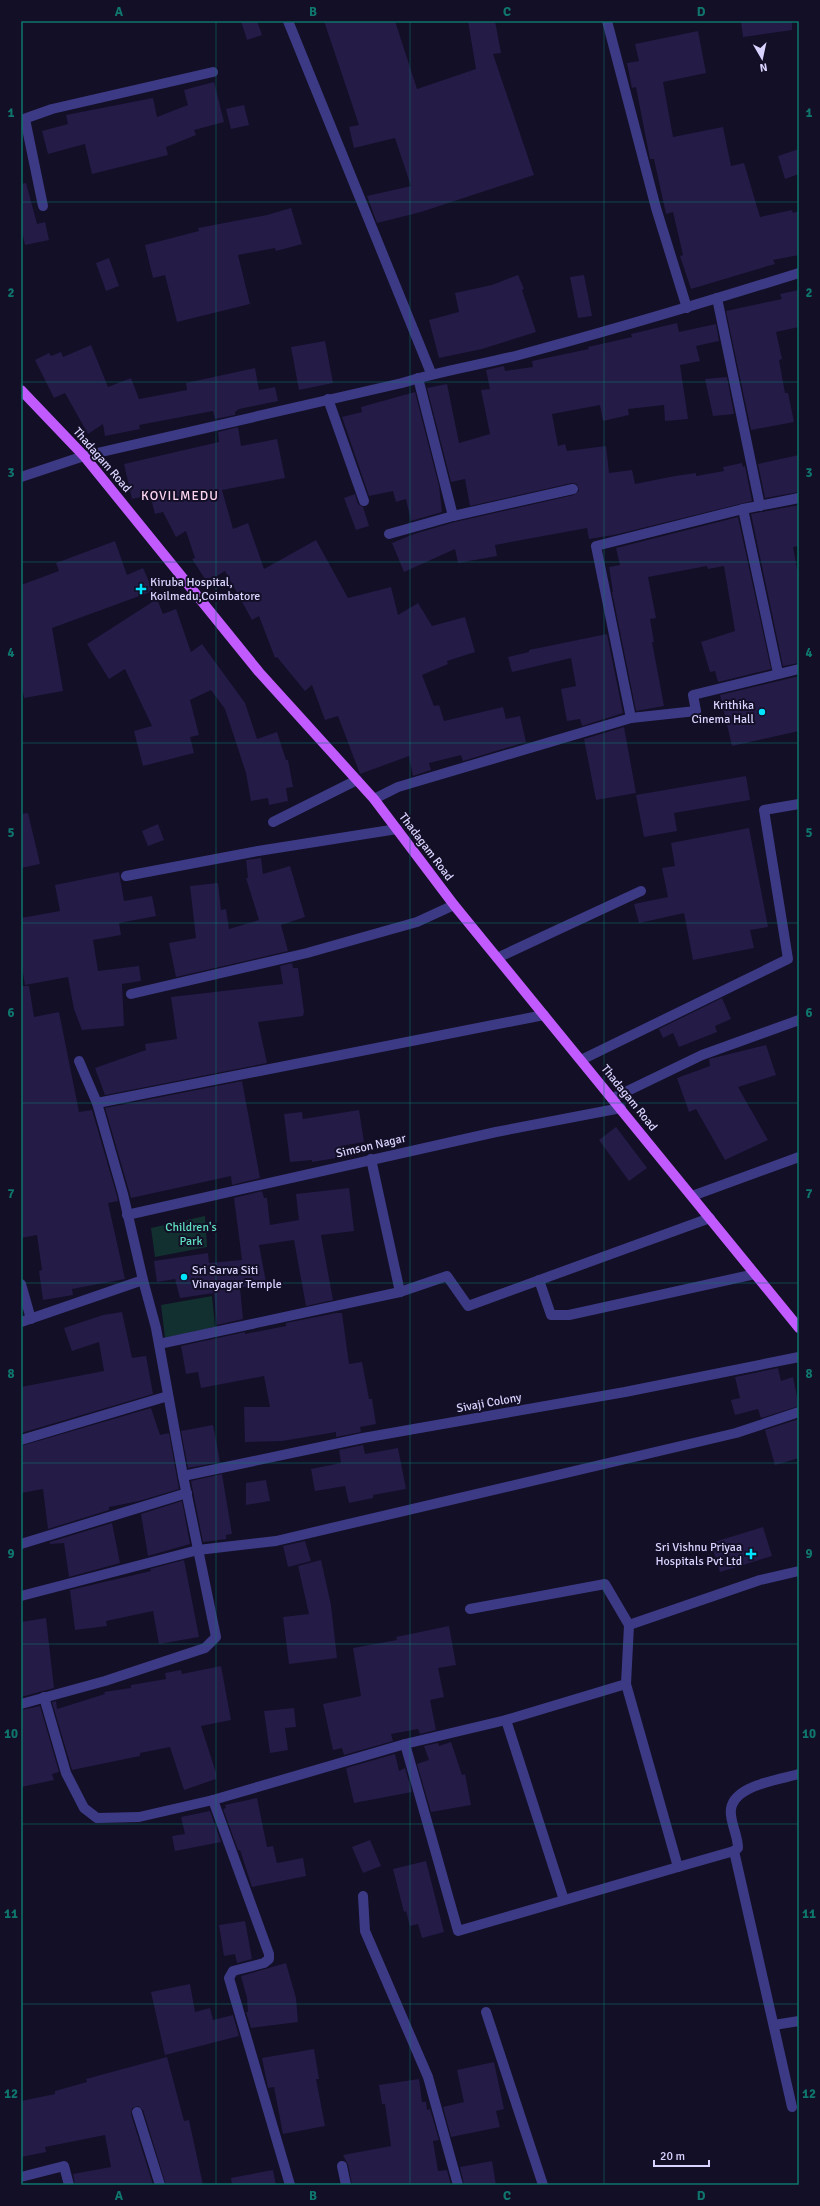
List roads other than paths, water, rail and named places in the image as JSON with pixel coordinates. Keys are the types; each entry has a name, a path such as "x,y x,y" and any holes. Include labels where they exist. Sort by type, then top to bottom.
{"main road":[{"name":"Thadagam Road","path":"21,390 84,456 259,672 374,799 454,905 798,1326"}],"street":[{"path":"288,21 431,373"},
{"path":"607,21 656,208 687,308"},
{"path":"43,206 23,120 52,109 213,72"},
{"path":"21,477 84,456 418,378 431,373 479,366 687,308 799,273"},
{"path":"717,298 760,506"},
{"path":"418,378 453,516"},
{"path":"328,399 364,501"},
{"path":"389,534 453,516 573,489"},
{"path":"631,718 596,546 743,509 799,498"},
{"path":"743,509 778,673"},
{"path":"374,799 398,787 631,718 696,711 693,695 799,669"},
{"path":"273,822 357,780"},
{"path":"581,1060 788,959 764,810 799,804"},
{"path":"126,876 258,851 397,829"},
{"path":"497,958 641,891"},
{"path":"132,994 322,949 417,922 454,905"},
{"path":"97,1103 544,1015"},
{"path":"613,1098 702,1055 799,1020"},
{"path":"21,1704 105,1681 205,1648 216,1638 183,1476 159,1344 123,1194 97,1103 79,1060"},
{"name":"Simson Nagar","path":"127,1215 371,1159 621,1108"},
{"path":"692,1196 799,1157"},
{"path":"371,1159 400,1292"},
{"path":"159,1344 400,1292 447,1276 468,1306 710,1218"},
{"path":"540,1280 551,1315 569,1315 755,1274"},
{"path":"21,1322 143,1280"},
{"path":"21,1284 31,1319"},
{"name":"Sivaji Colony","path":"183,1476 363,1438 625,1392 799,1357"},
{"path":"21,1440 168,1396"},
{"path":"21,1596 198,1550 276,1541 736,1433 799,1412"},
{"path":"21,1544 187,1493"},
{"path":"630,1625 760,1580 799,1571"},
{"path":"470,1609 605,1584 630,1625 626,1684 678,1866"},
{"path":"44,1697 66,1774 84,1808 97,1818 139,1817 213,1800 406,1744 506,1720 626,1684"},
{"path":"506,1720 564,1900"},
{"path":"406,1744 458,1931 734,1851 738,1848 730,1813 734,1798 743,1790 799,1774"},
{"path":"213,1800 269,1954 268,1959 264,1963 233,1971 229,1978 290,2185"},
{"path":"734,1851 792,2107"},
{"path":"363,1896 365,1931 428,2077 458,2185"},
{"path":"486,2012 543,2185"},
{"path":"774,2025 799,2021"},
{"path":"137,2112 160,2185"},
{"path":"21,2177 64,2166 69,2185"},
{"path":"342,2166 346,2185"}],"place":[{"name":"Kiruba Hospital, Koilmedu,Coimbatore","path":"141,589"},
{"name":"Krithika Cinema Hall","path":"762,712"},
{"name":"Sri Sarva Siti Vinayagar Temple","path":"184,1277"},
{"name":"Sri Vishnu Priyaa Hospitals Pvt Ltd","path":"751,1554"}],"district":[{"name":"KOVILMEDU","path":"180,496"}],"park label":[{"name":"Children's Park","path":"191,1234"}]}
